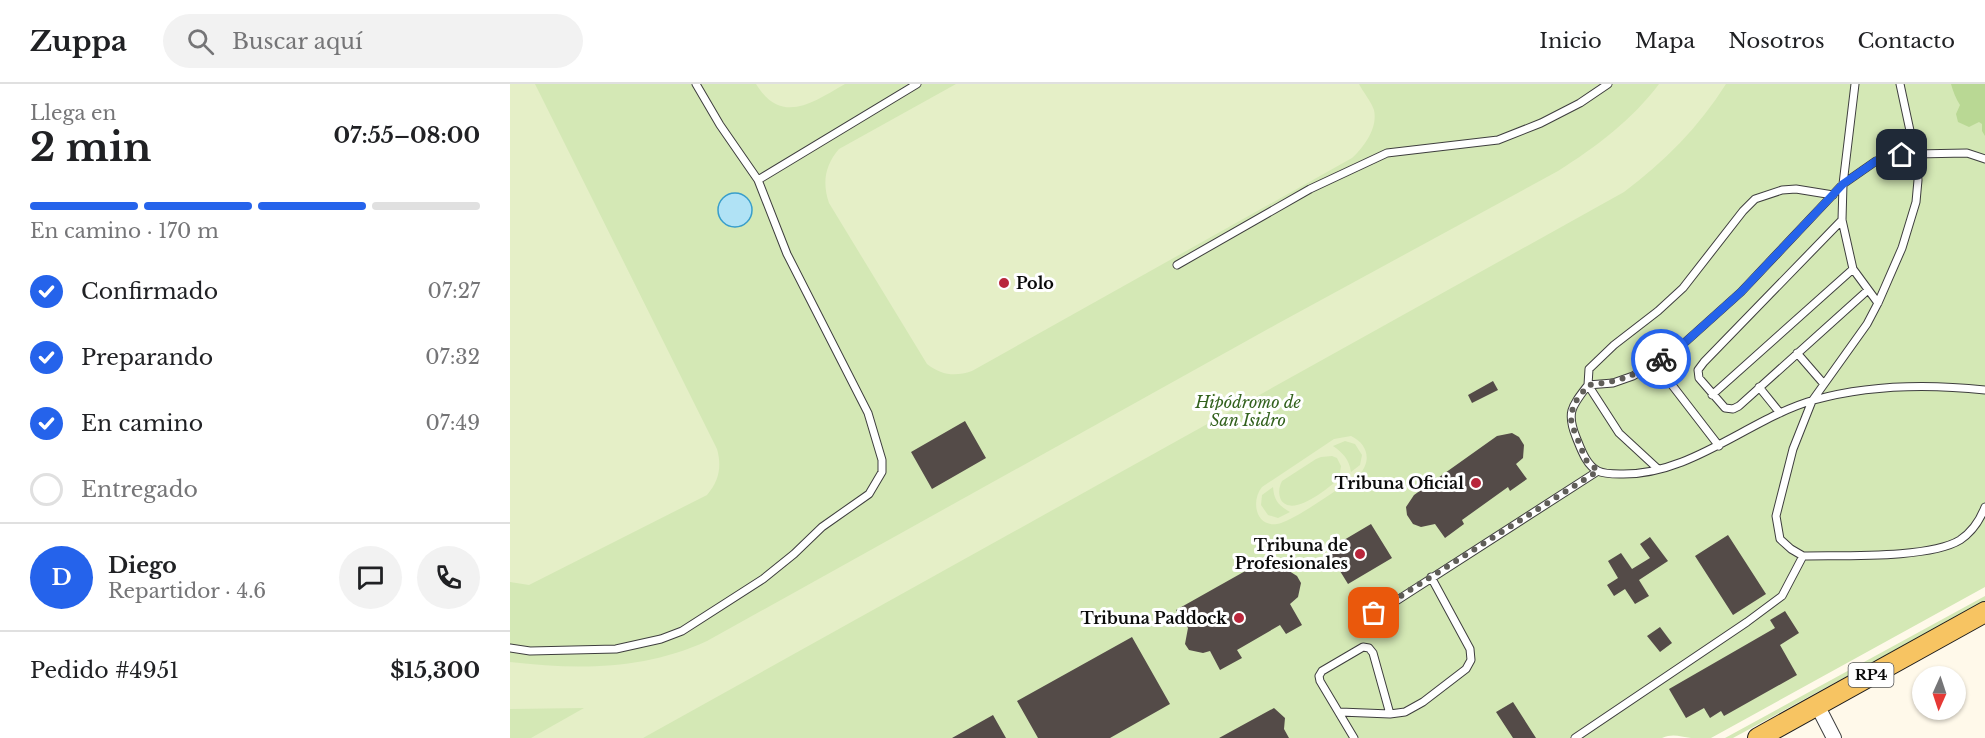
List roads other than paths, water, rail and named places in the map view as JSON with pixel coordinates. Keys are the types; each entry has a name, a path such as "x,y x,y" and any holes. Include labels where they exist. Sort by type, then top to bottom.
{"main road":[{"name":"RP4","path":"1758,738 1985,612"}],"street":[{"path":"1817,705 1834,738"}],"lane":[{"path":"510,648 530,651 616,649 661,639 682,631 763,579 822,527 869,494 882,472 882,460 868,412 787,254 758,180 720,125 696,84"},
{"path":"758,180 917,84"},
{"path":"1177,265 1310,189 1387,153 1498,140 1541,123 1580,103 1608,84"},
{"path":"1855,84 1843,184 1842,220 1853,268 1878,303"},
{"path":"1900,84 1915,154 1918,180 1916,202 1902,248 1878,303 1867,324 1812,401 1793,449 1776,516 1780,539 1803,556 1936,550 1960,540 1979,522 1985,507"},
{"path":"1588,385 1614,383 1633,376 1682,345 1741,292 1843,184 1876,161 1915,154 1967,153 1985,159"},
{"path":"1833,195 1789,190 1755,199 1683,288 1658,311 1614,345 1589,369 1588,385 1573,405 1571,423 1586,460 1598,471 1639,475 1719,446 1780,413 1812,401 1848,393 1904,387 1985,390"},
{"path":"1842,220 1704,362 1698,370 1699,378 1725,408 1733,409 1739,406 1868,290"},
{"path":"1712,395 1853,268"},
{"path":"1797,353 1823,383"},
{"path":"1656,363 1719,446"},
{"path":"1588,385 1619,434 1658,469"},
{"path":"1759,387 1780,413"},
{"path":"1374,613 1598,471"},
{"path":"1575,738 1782,596 1803,556"},
{"path":"1340,712 1390,714 1405,712 1423,702 1466,669 1472,660 1470,649 1431,577"},
{"path":"1354,738 1319,676 1322,671 1362,647 1369,648 1373,653 1390,714"}],"water":[{"path":"735,193 747,198 752,210 747,222 735,227 723,222 718,210 723,198"}],"place":[{"name":"Polo","path":"1004,283"},
{"name":"Tribuna Oficial","path":"1476,483"},
{"name":"Tribuna de Profesionales","path":"1360,554"},
{"name":"Tribuna Paddock","path":"1239,618"}],"park label":[{"name":"Hipódromo de San Isidro","path":"1248,411"}]}
